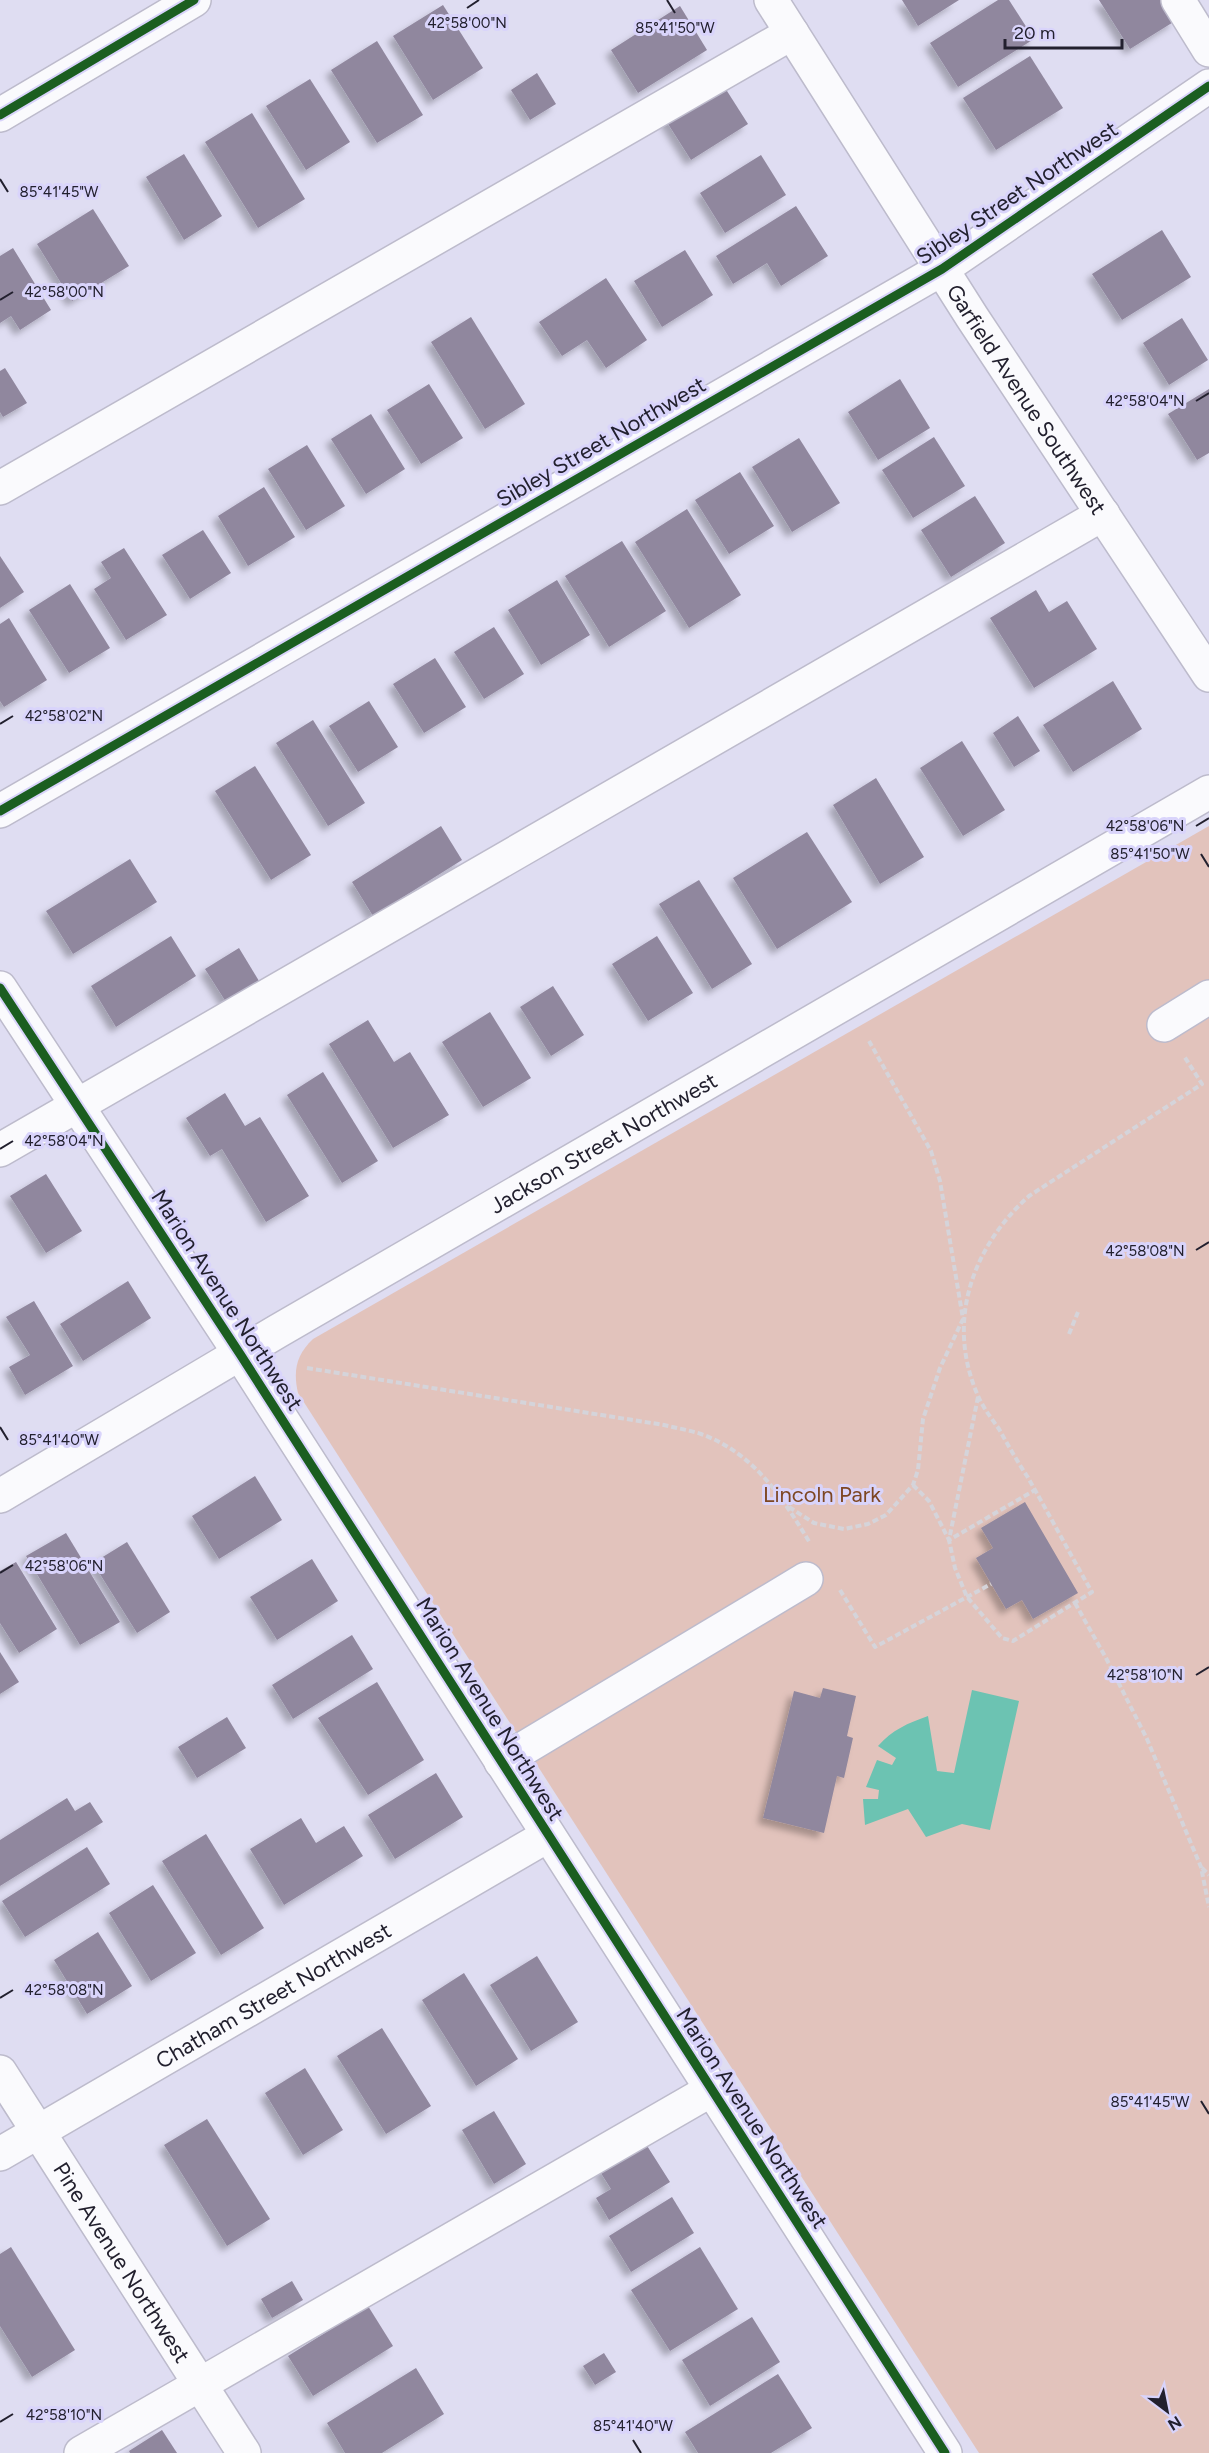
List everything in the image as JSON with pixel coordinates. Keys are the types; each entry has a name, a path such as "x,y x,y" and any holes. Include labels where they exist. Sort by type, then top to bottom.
{"street":[{"path":"0,115 194,0"},
{"name":"Garfield Avenue Southwest","path":"771,0 942,269 1209,675"},
{"path":"1178,0 1209,51"},
{"path":"0,488 792,33"},
{"name":"Sibley Street Northwest","path":"0,811 942,269 1209,86"},
{"path":"0,1150 1103,514"},
{"name":"Jackson Street Northwest","path":"0,1496 240,1354 1209,792"},
{"name":"Marion Avenue Northwest","path":"0,988 240,1354 547,1836 945,2453"},
{"path":"1164,1025 1209,997"},
{"path":"501,1762 810,1564"},
{"name":"Chatham Street Northwest","path":"0,2154 547,1836"},
{"name":"Pine Avenue Northwest","path":"0,2072 244,2453"},
{"path":"81,2453 711,2090"}],"path":[{"path":"787,1505 814,1523 844,1529 868,1524 886,1515 913,1485 918,1470 923,1419 940,1368 963,1319 976,1267 990,1240 1007,1216 1029,1196 1202,1084 1164,1025"},
{"path":"869,1041 931,1151 940,1181 968,1362 978,1397 1035,1490 1092,1592 1013,1641 1002,1638 967,1597 955,1568 949,1540 929,1501 913,1485"},
{"path":"1069,1334 1078,1312"},
{"path":"308,1368 664,1425 701,1434 749,1461 771,1482 787,1505 810,1564"},
{"path":"949,1540 978,1397"},
{"path":"949,1540 1035,1490"},
{"path":"838,1587 875,1647 991,1584"},
{"path":"1075,1603 1147,1739 1201,1867 1209,1906"},
{"path":"1201,1867 1209,1875"}],"green space":[{"name":"Lincoln Park","path":"1209,826 1209,2453 979,2453 298,1393 296,1370 299,1357 313,1339"}],"shaded area":[{"path":"972,1690 1019,1701 990,1830 962,1824 926,1837 908,1809 865,1825 863,1799 878,1799 879,1790 866,1787 877,1760 892,1765 896,1758 878,1746 901,1728 928,1716 937,1771 954,1773"}],"building":[{"path":"902,0 959,0 918,26"},
{"path":"998,0 1009,0 1034,39 958,87 930,43"},
{"path":"1099,0 1161,0 1175,21 1130,49"},
{"path":"443,5 483,68 433,100 393,36"},
{"path":"680,6 707,50 638,93 611,50"},
{"path":"377,41 423,115 377,143 331,70"},
{"path":"1030,56 1063,108 996,150 963,98"},
{"path":"537,73 556,104 530,120 511,90"},
{"path":"310,79 350,142 306,170 266,106"},
{"path":"720,80 748,124 691,160 663,116"},
{"path":"252,113 305,199 258,228 205,142"},
{"path":"184,154 222,216 184,240 146,177"},
{"path":"761,155 786,195 725,233 700,193"},
{"path":"796,206 828,256 781,286 767,263 733,284 716,256"},
{"path":"93,209 129,266 72,301 37,244"},
{"path":"1162,230 1191,277 1122,320 1092,274"},
{"path":"13,248 51,310 20,330 11,316 0,323 0,256"},
{"path":"685,250 713,295 662,327 634,281"},
{"path":"606,278 647,340 606,368 587,340 562,356 539,322"},
{"path":"471,317 525,404 485,429 431,342"},
{"path":"1182,318 1208,360 1169,385 1143,343"},
{"path":"5,368 27,403 3,417 0,412 0,371"},
{"path":"900,379 930,428 878,460 848,412"},
{"path":"429,384 463,438 421,464 387,410"},
{"path":"1209,389 1209,453 1197,460 1168,414"},
{"path":"371,414 405,469 366,494 331,439"},
{"path":"934,437 965,486 913,518 882,470"},
{"path":"799,438 840,503 792,532 752,467"},
{"path":"307,445 345,506 306,530 268,469"},
{"path":"740,472 774,526 729,554 695,500"},
{"path":"264,487 295,537 248,566 218,516"},
{"path":"975,496 1005,543 951,577 921,530"},
{"path":"687,509 741,595 689,628 635,542"},
{"path":"203,530 231,573 190,599 162,555"},
{"path":"622,541 666,611 609,647 565,576"},
{"path":"124,548 167,615 126,640 94,589 111,578 101,562"},
{"path":"0,556 24,592 0,608"},
{"path":"557,580 590,635 541,665 508,610"},
{"path":"70,584 110,648 69,673 29,610"},
{"path":"1036,590 1049,612 1067,601 1097,649 1034,688 990,618"},
{"path":"9,618 47,680 4,707 0,701 0,624"},
{"path":"494,627 524,674 484,699 454,652"},
{"path":"435,658 466,707 424,733 393,684"},
{"path":"1113,681 1142,729 1073,772 1043,725"},
{"path":"369,701 398,747 358,772 329,726"},
{"path":"1018,716 1040,751 1014,767 993,733"},
{"path":"313,720 365,803 328,826 276,743"},
{"path":"962,741 1005,810 963,836 920,768"},
{"path":"255,766 311,855 271,880 215,791"},
{"path":"876,778 924,857 880,884 833,805"},
{"path":"441,826 462,860 373,916 352,882"},
{"path":"807,832 852,902 777,949 733,878"},
{"path":"130,859 157,902 73,954 46,911"},
{"path":"699,880 752,964 712,989 659,904"},
{"path":"171,936 196,976 116,1027 91,986"},
{"path":"657,936 693,993 648,1021 612,964"},
{"path":"239,948 259,981 226,1002 205,969"},
{"path":"553,986 584,1035 551,1056 520,1007"},
{"path":"490,1012 531,1078 483,1107 442,1042"},
{"path":"368,1020 394,1062 410,1052 449,1115 393,1148 329,1044"},
{"path":"323,1072 378,1161 342,1183 287,1095"},
{"path":"225,1093 245,1126 260,1117 309,1196 266,1222 222,1149 210,1156 186,1118"},
{"path":"46,1174 82,1231 46,1253 10,1196"},
{"path":"128,1281 151,1318 83,1361 60,1324"},
{"path":"34,1301 73,1366 25,1395 9,1367 30,1355 6,1317"},
{"path":"255,1476 282,1520 219,1559 192,1516"},
{"path":"1025,1502 1078,1593 1033,1619 1022,1600 1006,1609 976,1558 993,1548 981,1528"},
{"path":"66,1533 120,1622 80,1645 26,1556"},
{"path":"127,1542 170,1612 137,1633 93,1563"},
{"path":"312,1559 338,1601 277,1640 250,1597"},
{"path":"16,1562 57,1629 19,1653 0,1623 0,1571"},
{"path":"352,1635 373,1669 293,1719 272,1685"},
{"path":"0,1652 19,1682 0,1694"},
{"path":"377,1682 424,1760 368,1795 318,1718"},
{"path":"823,1688 856,1696 847,1736 853,1738 844,1778 837,1776 824,1833 763,1818 794,1691 820,1698"},
{"path":"227,1717 246,1748 197,1778 178,1747"},
{"path":"436,1773 463,1817 395,1859 368,1815"},
{"path":"67,1798 75,1811 90,1802 103,1822 0,1886 0,1840"},
{"path":"301,1818 316,1843 344,1826 363,1856 284,1905 250,1849"},
{"path":"206,1834 264,1928 221,1955 162,1861"},
{"path":"87,1847 110,1884 25,1937 2,1901"},
{"path":"153,1885 196,1953 151,1981 109,1913"},
{"path":"98,1932 132,1986 87,2014 54,1960"},
{"path":"537,1956 578,2022 531,2051 490,1985"},
{"path":"464,1973 518,2059 476,2086 422,2000"},
{"path":"382,2028 431,2106 386,2134 337,2056"},
{"path":"305,2068 343,2130 303,2155 265,2093"},
{"path":"494,2111 526,2164 494,2184 462,2130"},
{"path":"207,2119 270,2219 227,2246 164,2145"},
{"path":"644,2141 670,2182 609,2220 596,2198 611,2189 599,2170"},
{"path":"672,2197 694,2233 631,2272 609,2236"},
{"path":"11,2247 75,2350 32,2377 0,2326 0,2254"},
{"path":"700,2247 738,2309 670,2351 631,2290"},
{"path":"292,2281 303,2300 272,2318 261,2299"},
{"path":"368,2306 393,2346 313,2396 288,2356"},
{"path":"752,2317 780,2362 710,2406 682,2360"},
{"path":"604,2353 616,2372 595,2385 583,2366"},
{"path":"416,2368 444,2414 382,2453 345,2453 327,2423"},
{"path":"778,2374 812,2428 771,2453 698,2453 685,2432"},
{"path":"162,2430 177,2453 130,2453 129,2451"}],"cycle path":[{"path":"0,115 194,0"},
{"path":"0,811 942,269 1209,86"},
{"path":"0,988 240,1354 945,2453"}]}
